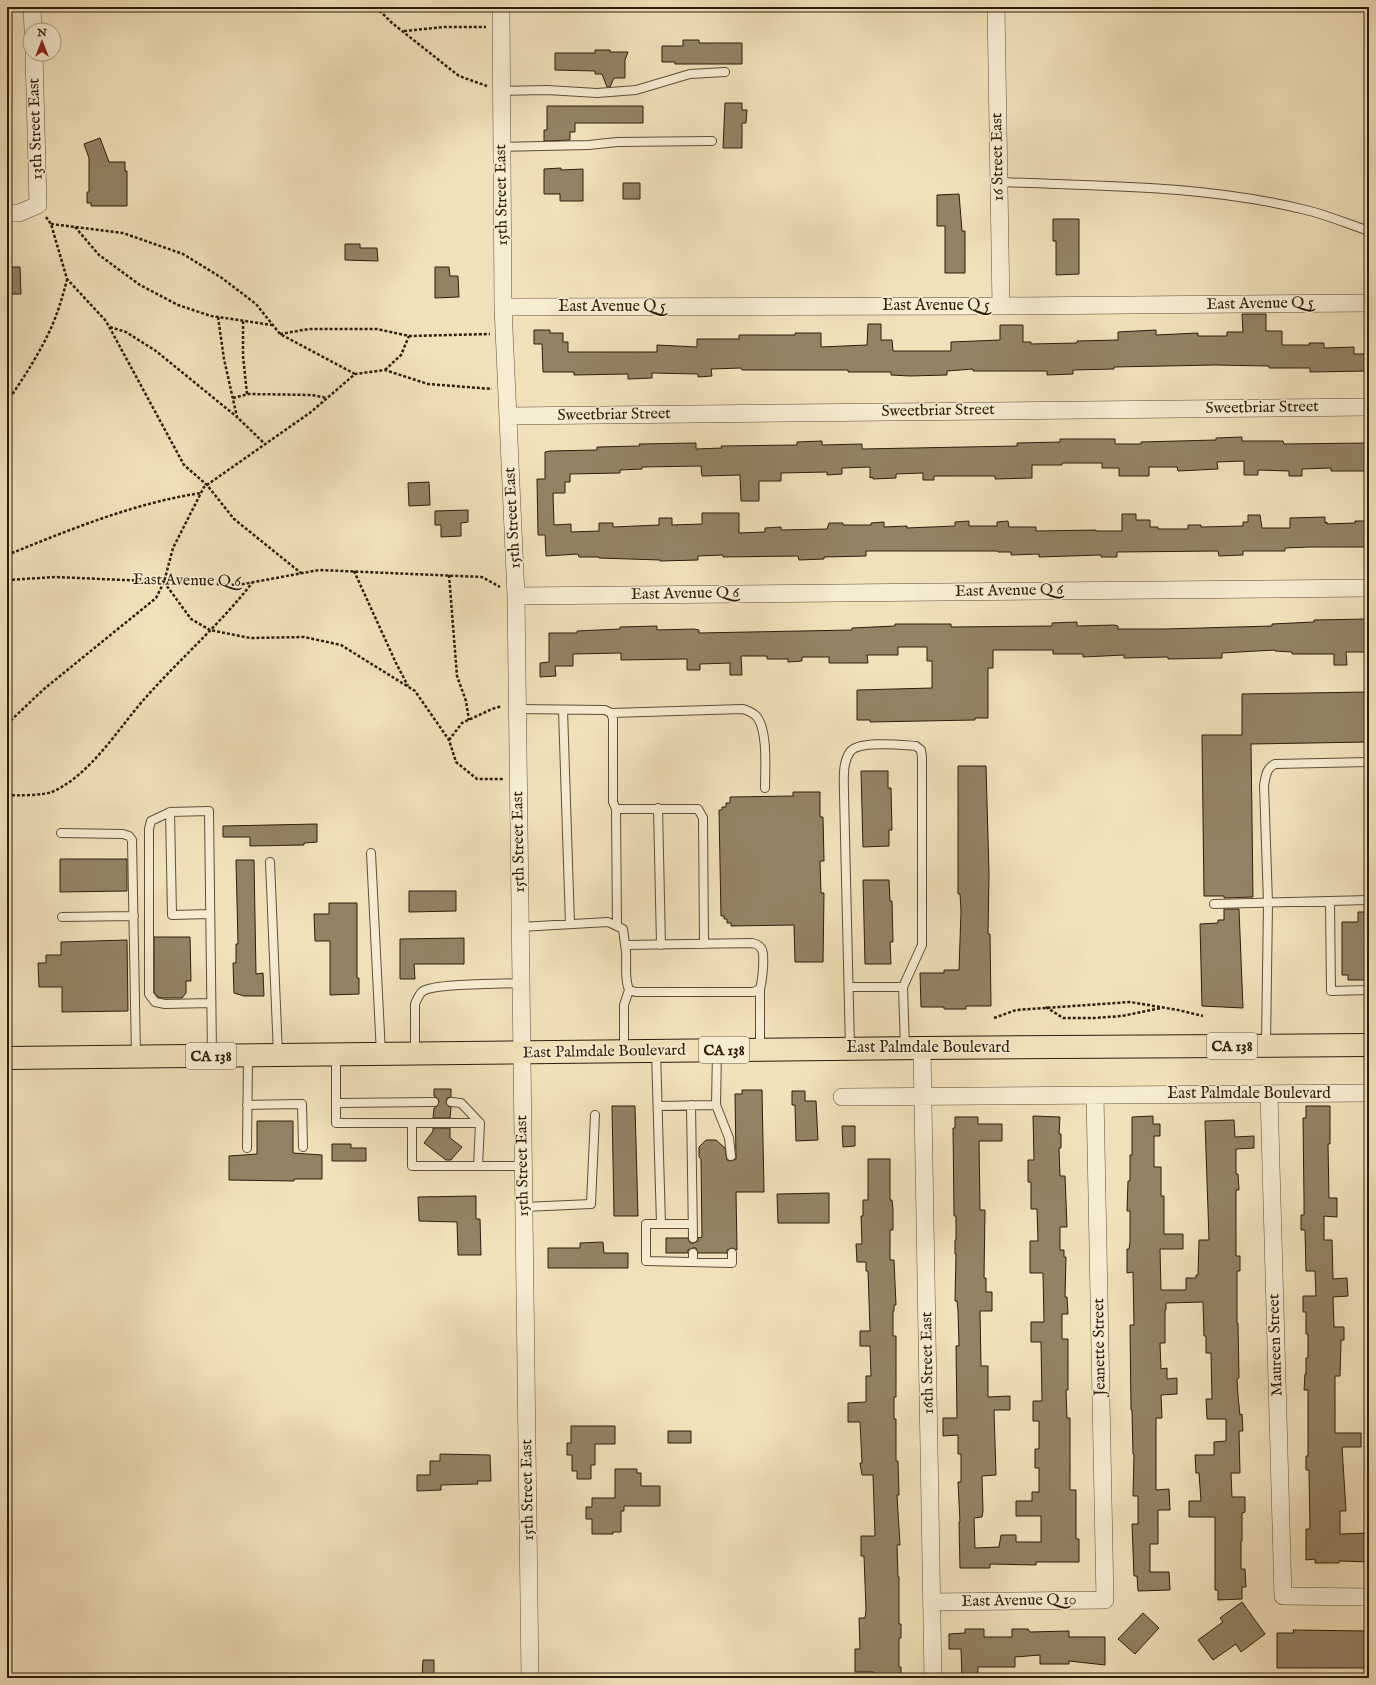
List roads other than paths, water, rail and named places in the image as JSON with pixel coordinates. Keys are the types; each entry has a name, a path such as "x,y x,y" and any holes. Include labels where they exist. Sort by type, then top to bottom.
{"highway":[{"name":"East Palmdale Boulevard","path":"7,1058 914,1048 1369,1045"}],"street":[{"path":"32,7 33,22"},
{"name":"15th Street East","path":"501,7 503,307 516,596 518,706 520,983 530,1678"},
{"name":"16 Street East","path":"996,7 1001,306"},
{"name":"13th Street East","path":"7,213 20,213 38,205 34,62"},
{"name":"East Avenue Q 5","path":"503,307 1001,306 1369,303"},
{"name":"Sweetbriar Street","path":"508,416 1369,406"},
{"name":"East Avenue Q 6","path":"516,596 1369,588"},
{"name":"16th Street East","path":"914,1048 923,1096 933,1678"},
{"name":"East Palmdale Boulevard","path":"842,1097 1369,1093"},
{"name":"Maureen Street","path":"1269,1094 1284,1596 1369,1597"},
{"name":"Jeanette Street","path":"1096,1095 1105,1600"},
{"name":"East Avenue Q 10","path":"932,1602 1105,1600"}],"lane":[{"path":"501,91 547,90 597,93 636,90 690,74 725,72"},
{"path":"502,147 589,145 617,142 712,141"},
{"path":"999,182 1136,187 1232,196 1306,210 1369,231"},
{"path":"518,706 563,710 605,710 611,713 743,709 751,712 757,717 761,724 764,740 765,788"},
{"path":"563,710 570,924"},
{"path":"611,713 613,719 613,802 616,809 617,925"},
{"path":"850,1049 844,768 849,752 854,747 863,745 916,746 920,750 922,757 922,945 903,987 914,1048"},
{"path":"1266,1046 1268,903 1264,785 1266,772 1269,767 1275,764 1369,762"},
{"path":"658,808 661,945"},
{"path":"616,809 698,809 703,818 704,944"},
{"path":"211,1003 165,1004 155,1002 149,994 149,829 151,821 170,812 209,811 212,1056"},
{"path":"170,812 172,915 210,914"},
{"path":"61,833 123,834 129,836 132,840 136,1057"},
{"path":"371,853 381,1054"},
{"path":"270,862 278,1055"},
{"path":"1214,904 1369,900"},
{"path":"1330,901 1331,991 1369,990"},
{"path":"62,916 134,916"},
{"path":"520,927 608,922 617,925 623,929 626,982 630,990 636,992 753,992 760,989"},
{"path":"625,945 752,943 759,946 762,951 762,983 760,989 760,1050"},
{"path":"415,1054 415,1004 417,998 424,990 443,986 520,983"},
{"path":"849,988 903,987"},
{"path":"624,1052 624,1005 630,990"},
{"path":"717,1050 716,1105 729,1138 731,1156"},
{"path":"656,1051 661,1224"},
{"path":"336,1055 336,1123 480,1123"},
{"path":"247,1148 248,1056"},
{"path":"336,1103 434,1102"},
{"path":"451,1102 461,1103 480,1123 478,1166"},
{"path":"247,1105 302,1104 303,1147"},
{"path":"691,1105 693,1238"},
{"path":"658,1106 716,1105"},
{"path":"524,1207 591,1204 595,1115"},
{"path":"412,1123 412,1166 523,1166"},
{"path":"693,1224 646,1224 646,1261 693,1258 732,1262 732,1253"}]}
